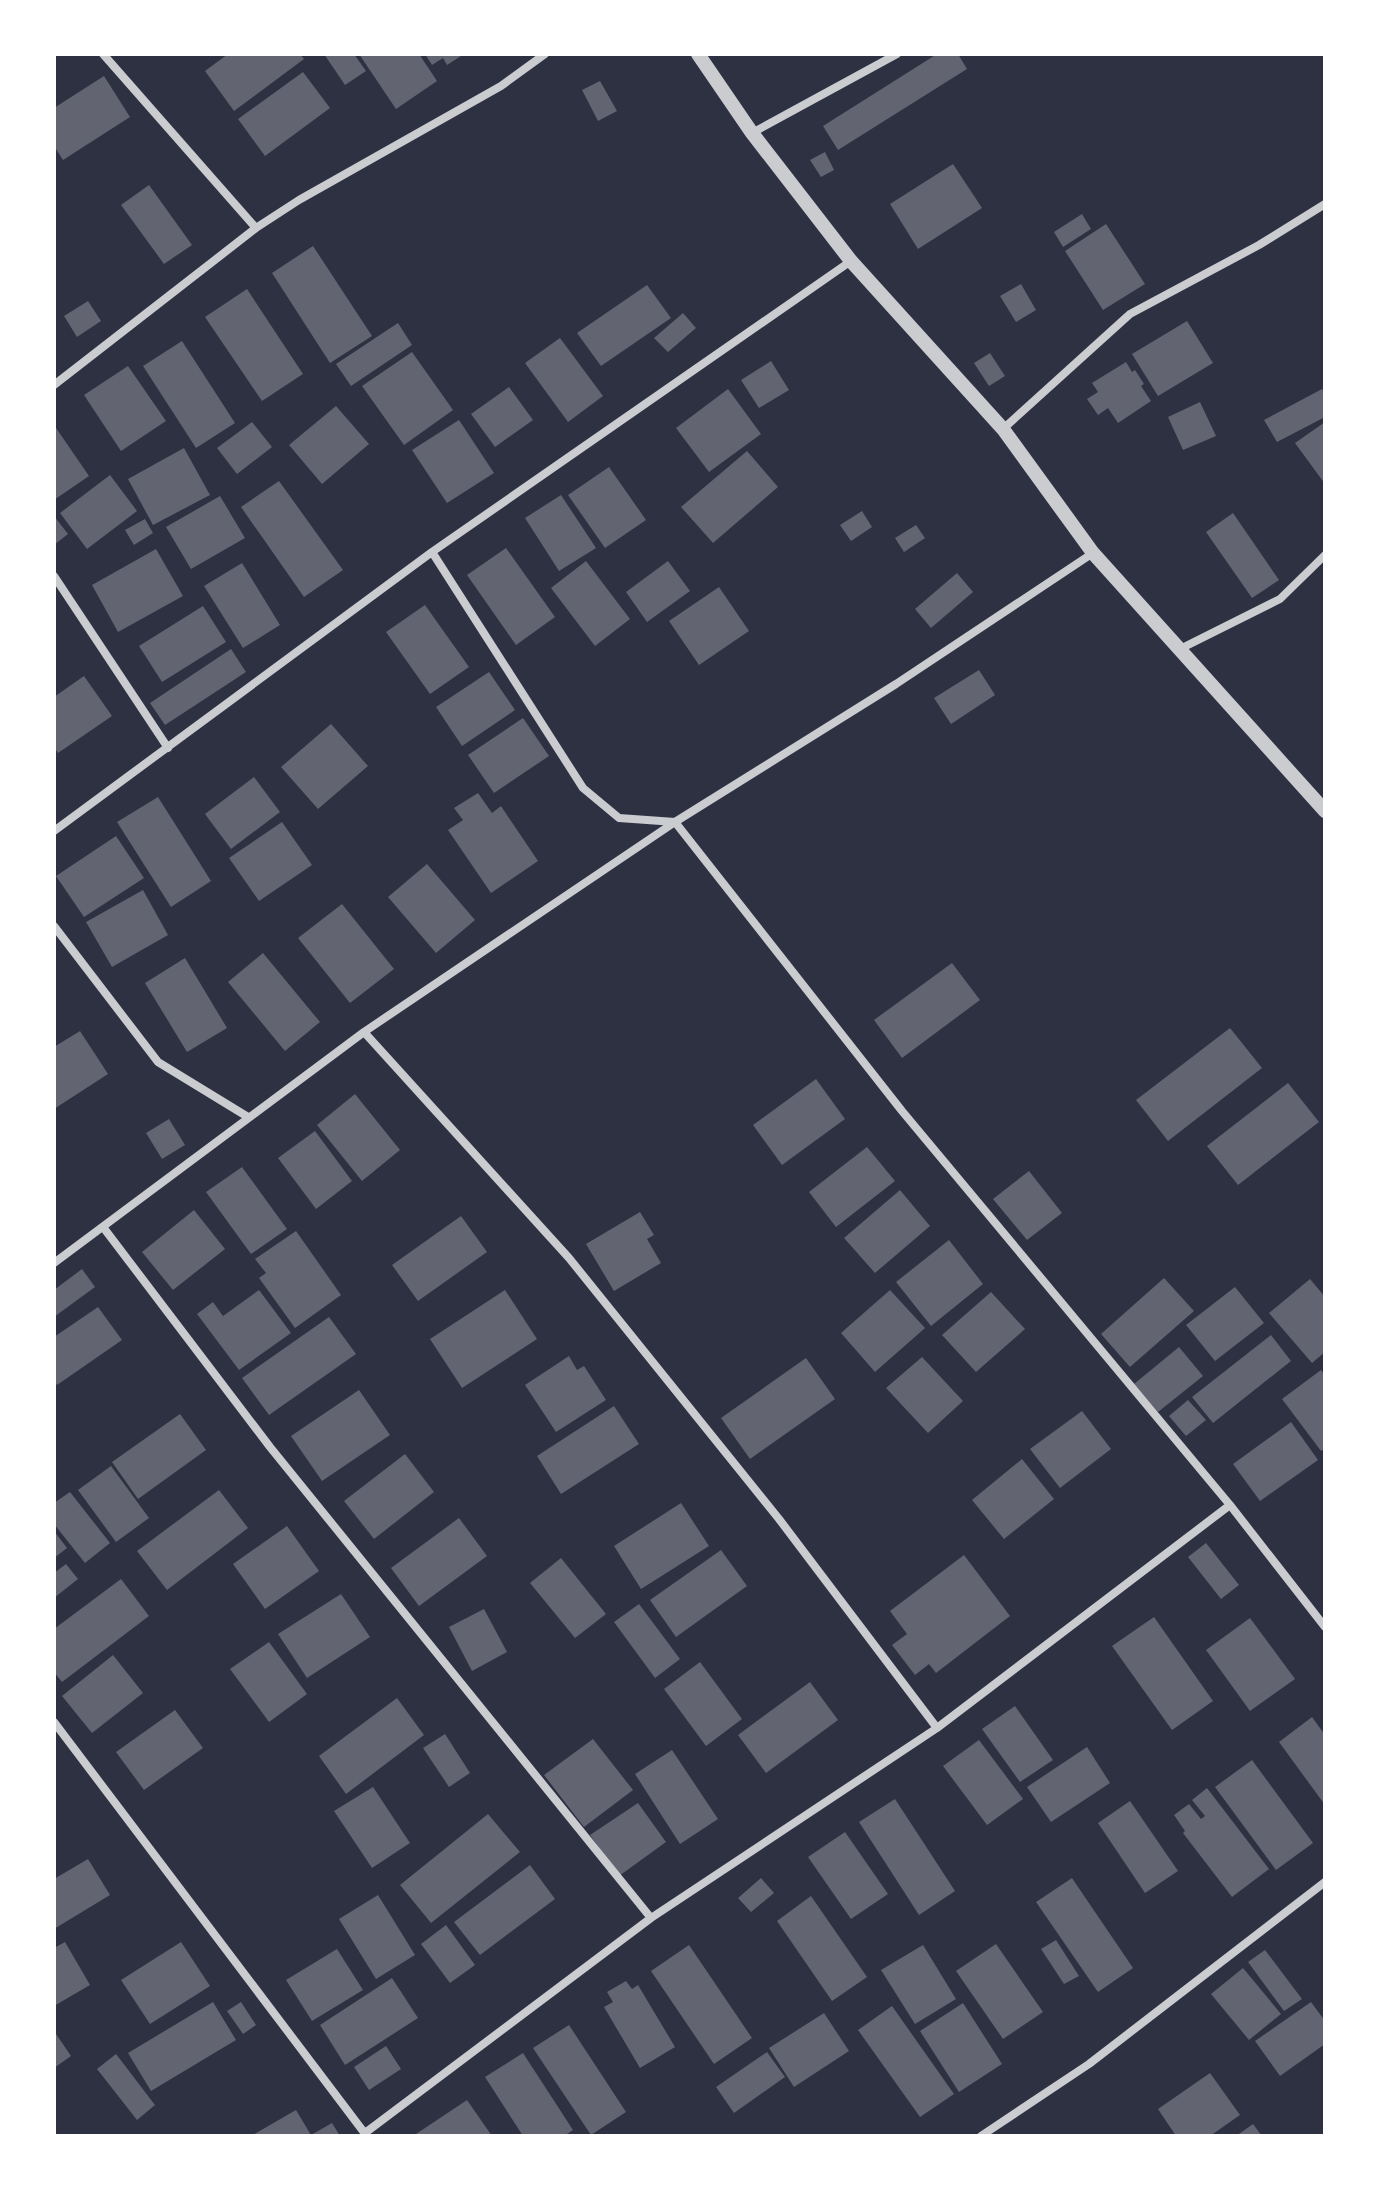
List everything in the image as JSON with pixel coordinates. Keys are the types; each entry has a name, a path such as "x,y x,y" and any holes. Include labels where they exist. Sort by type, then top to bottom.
{"street":[{"path":"103,54 256,228"},
{"path":"54,385 256,228 299,200 501,86 545,54"},
{"path":"698,54 752,133 851,261 1003,429 1093,553 1325,811"},
{"path":"752,133 897,54"},
{"path":"1003,429 1130,314 1259,245 1325,204"},
{"path":"54,831 432,552 851,261"},
{"path":"432,552 583,788 619,818 675,822 902,1111 1230,1505 1325,1627"},
{"path":"54,1263 364,1032 675,822 896,684 1093,553"},
{"path":"1180,649 1280,599 1325,555"},
{"path":"54,576 168,748"},
{"path":"54,926 158,1062 248,1117"},
{"path":"364,1032 569,1258 779,1519 937,1728"},
{"path":"103,1227 270,1447 651,1918"},
{"path":"54,1722 366,2135 651,1918 937,1728 1230,1505"},
{"path":"981,2136 1089,2064 1325,1882"}],"building":[{"path":"228,54 300,54 304,59 234,111 205,71"},
{"path":"324,54 354,54 366,71 345,85"},
{"path":"359,54 419,54 437,81 396,109"},
{"path":"425,54 464,54 447,65 443,58 432,65"},
{"path":"937,54 958,54 967,69 838,150 823,126"},
{"path":"303,72 330,108 265,156 238,119"},
{"path":"104,76 130,117 63,160 54,146 54,108"},
{"path":"600,81 617,111 598,121 582,90"},
{"path":"825,152 834,170 821,177 810,160"},
{"path":"953,164 982,208 918,249 890,204"},
{"path":"149,185 192,245 164,264 121,205"},
{"path":"1082,214 1091,229 1063,247 1054,232"},
{"path":"1106,224 1145,284 1103,310 1065,251"},
{"path":"313,246 372,336 330,363 272,273"},
{"path":"1021,284 1036,310 1016,322 1000,296"},
{"path":"647,285 671,318 601,366 577,333"},
{"path":"247,289 303,374 262,401 205,317"},
{"path":"88,301 101,321 77,337 64,316"},
{"path":"683,313 696,328 668,352 654,338"},
{"path":"1187,321 1213,363 1158,396 1132,354"},
{"path":"398,323 412,345 351,386 336,364"},
{"path":"560,338 603,396 568,422 525,363"},
{"path":"182,341 235,423 196,448 143,366"},
{"path":"412,352 453,410 404,445 362,386"},
{"path":"990,353 1005,376 989,386 974,363"},
{"path":"771,361 789,390 759,408 741,380"},
{"path":"1126,362 1144,384 1141,386 1151,401 1118,423 1108,408 1098,415 1087,399 1098,392 1092,383"},
{"path":"128,366 166,421 121,451 84,395"},
{"path":"509,387 533,420 495,447 471,414"},
{"path":"728,389 761,434 709,472 676,428"},
{"path":"1322,389 1325,394 1325,417 1277,442 1264,420"},
{"path":"1200,402 1216,436 1183,450 1168,417"},
{"path":"336,406 369,444 322,484 289,445"},
{"path":"459,420 494,473 447,503 412,450"},
{"path":"252,422 272,447 237,474 217,448"},
{"path":"1325,422 1325,484 1295,443"},
{"path":"54,425 89,476 54,500"},
{"path":"184,448 210,495 153,525 128,479"},
{"path":"747,451 778,487 713,543 681,507"},
{"path":"609,467 646,520 605,548 568,495"},
{"path":"110,475 137,511 87,549 60,513"},
{"path":"279,481 343,570 304,597 241,507"},
{"path":"561,495 596,548 559,571 525,518"},
{"path":"220,496 245,538 191,569 166,527"},
{"path":"862,511 872,527 851,541 840,525"},
{"path":"1233,513 1279,580 1252,598 1206,532"},
{"path":"54,516 68,534 54,545"},
{"path":"145,519 153,533 134,545 125,530"},
{"path":"916,525 925,538 904,552 895,538"},
{"path":"506,548 555,617 516,645 467,575"},
{"path":"156,549 183,596 118,632 92,585"},
{"path":"586,561 630,619 595,646 551,588"},
{"path":"668,561 690,591 647,622 626,592"},
{"path":"242,563 280,625 243,648 204,586"},
{"path":"957,573 973,592 931,628 915,609"},
{"path":"719,587 749,631 699,665 669,621"},
{"path":"425,605 469,667 430,694 386,632"},
{"path":"203,606 226,642 162,682 139,646"},
{"path":"231,649 246,672 165,725 150,703"},
{"path":"979,670 995,695 951,724 934,698"},
{"path":"489,672 515,710 462,746 436,707"},
{"path":"84,676 112,716 58,753 54,747 54,697"},
{"path":"523,718 549,756 494,793 468,755"},
{"path":"331,724 368,766 318,809 281,767"},
{"path":"254,777 280,812 231,849 205,814"},
{"path":"478,793 492,813 501,806 538,861 491,893 448,830 463,820 454,808"},
{"path":"158,797 211,881 171,907 117,822"},
{"path":"282,822 312,865 259,901 229,858"},
{"path":"116,836 144,878 84,917 56,876"},
{"path":"427,864 475,920 436,953 388,897"},
{"path":"143,890 168,935 112,967 86,922"},
{"path":"342,904 394,969 350,1003 298,938"},
{"path":"263,953 320,1022 285,1051 228,982"},
{"path":"185,958 227,1028 187,1052 145,983"},
{"path":"952,963 980,1000 902,1058 874,1020"},
{"path":"1230,1028 1262,1068 1168,1141 1136,1100"},
{"path":"80,1031 108,1074 54,1109 54,1047"},
{"path":"816,1079 845,1119 782,1165 753,1125"},
{"path":"1288,1083 1319,1122 1238,1185 1207,1146"},
{"path":"355,1094 400,1150 362,1181 317,1125"},
{"path":"169,1119 185,1145 162,1159 146,1133"},
{"path":"315,1131 352,1181 316,1209 278,1158"},
{"path":"867,1147 895,1181 836,1227 809,1192"},
{"path":"242,1167 287,1229 251,1254 206,1192"},
{"path":"1029,1171 1062,1213 1027,1240 993,1199"},
{"path":"900,1190 930,1226 875,1273 844,1238"},
{"path":"194,1210 225,1249 173,1290 142,1252"},
{"path":"640,1212 654,1235 647,1239 661,1263 614,1291 586,1244"},
{"path":"461,1216 487,1252 418,1301 392,1265"},
{"path":"296,1231 341,1295 295,1328 259,1278 266,1273 255,1259"},
{"path":"949,1240 983,1284 931,1326 896,1282"},
{"path":"82,1269 95,1287 54,1317 54,1290"},
{"path":"1164,1278 1194,1311 1130,1367 1101,1334"},
{"path":"1310,1279 1325,1297 1325,1352 1312,1363 1269,1313"},
{"path":"1235,1287 1264,1323 1215,1361 1186,1325"},
{"path":"259,1290 291,1333 239,1370 197,1314 213,1302 223,1316"},
{"path":"505,1290 537,1339 462,1388 430,1339"},
{"path":"890,1290 925,1328 875,1372 841,1333"},
{"path":"991,1292 1025,1329 976,1372 942,1335"},
{"path":"98,1307 122,1340 57,1385 54,1380 54,1337"},
{"path":"329,1317 356,1354 269,1415 242,1378"},
{"path":"1271,1335 1291,1361 1213,1423 1192,1397"},
{"path":"1179,1347 1203,1376 1158,1412 1134,1384"},
{"path":"569,1356 577,1370 584,1366 606,1400 556,1432 525,1385"},
{"path":"922,1357 963,1401 928,1433 886,1388"},
{"path":"806,1358 835,1399 750,1459 721,1418"},
{"path":"1321,1370 1325,1376 1325,1448 1321,1451 1282,1399"},
{"path":"359,1390 390,1435 322,1481 291,1436"},
{"path":"1188,1400 1206,1420 1186,1436 1169,1416"},
{"path":"614,1406 639,1444 561,1494 537,1456"},
{"path":"1082,1411 1111,1449 1060,1488 1030,1449"},
{"path":"180,1414 206,1450 138,1499 112,1462"},
{"path":"1291,1422 1318,1460 1260,1501 1233,1464"},
{"path":"405,1454 434,1492 374,1539 344,1501"},
{"path":"1022,1459 1054,1499 1004,1539 972,1500"},
{"path":"111,1466 149,1518 116,1542 78,1490"},
{"path":"219,1490 248,1528 167,1590 137,1551"},
{"path":"70,1492 110,1543 85,1563 54,1524 54,1503"},
{"path":"681,1503 709,1546 641,1589 614,1546"},
{"path":"459,1518 487,1556 419,1606 391,1568"},
{"path":"287,1526 319,1571 265,1609 233,1564"},
{"path":"54,1531 67,1548 54,1558"},
{"path":"1206,1543 1239,1585 1221,1599 1188,1557"},
{"path":"721,1550 747,1586 676,1637 650,1600"},
{"path":"964,1555 1010,1616 936,1673 929,1664 915,1675 892,1645 907,1634 890,1611"},
{"path":"561,1558 606,1614 575,1638 530,1583"},
{"path":"66,1564 78,1579 54,1598 54,1573"},
{"path":"121,1579 149,1616 62,1682 54,1672 54,1629"},
{"path":"341,1594 370,1637 307,1678 278,1634"},
{"path":"639,1604 680,1659 655,1678 614,1622"},
{"path":"484,1609 507,1652 472,1671 449,1627"},
{"path":"1154,1617 1213,1701 1172,1730 1112,1646"},
{"path":"1250,1618 1295,1679 1250,1711 1206,1650"},
{"path":"269,1642 307,1694 269,1722 230,1669"},
{"path":"113,1655 143,1693 92,1733 62,1696"},
{"path":"700,1662 742,1719 706,1746 664,1689"},
{"path":"810,1682 838,1720 766,1773 738,1735"},
{"path":"397,1698 424,1735 346,1794 319,1756"},
{"path":"1015,1706 1053,1760 1020,1782 982,1729"},
{"path":"175,1710 203,1748 144,1790 116,1752"},
{"path":"1312,1717 1325,1735 1325,1805 1279,1742"},
{"path":"445,1734 470,1773 449,1787 423,1748"},
{"path":"593,1739 633,1790 584,1827 544,1775"},
{"path":"979,1740 1023,1799 987,1825 943,1766"},
{"path":"1087,1747 1110,1783 1051,1822 1027,1787"},
{"path":"672,1750 718,1819 680,1844 635,1774"},
{"path":"1252,1760 1313,1843 1276,1870 1215,1787"},
{"path":"373,1787 410,1843 372,1868 334,1811"},
{"path":"1207,1788 1269,1869 1232,1897 1183,1833 1185,1831 1174,1815 1189,1804 1201,1819 1205,1816 1192,1800"},
{"path":"895,1799 955,1891 919,1915 859,1822"},
{"path":"1130,1801 1178,1871 1145,1893 1098,1823"},
{"path":"638,1803 666,1842 619,1876 590,1835"},
{"path":"488,1814 520,1852 431,1923 400,1885"},
{"path":"845,1832 888,1894 851,1919 808,1857"},
{"path":"88,1859 110,1895 54,1929 54,1879"},
{"path":"530,1865 555,1899 480,1955 454,1922"},
{"path":"761,1878 774,1893 751,1912 738,1898"},
{"path":"1072,1878 1133,1968 1098,1992 1036,1902"},
{"path":"378,1895 415,1955 376,1979 339,1919"},
{"path":"811,1896 867,1977 832,2001 777,1921"},
{"path":"446,1925 475,1965 450,1983 421,1944"},
{"path":"1056,1940 1079,1976 1064,1984 1041,1949"},
{"path":"65,1942 90,1985 54,2006 54,1948"},
{"path":"181,1942 210,1986 150,2024 121,1980"},
{"path":"996,1944 1043,2012 1003,2039 956,1971"},
{"path":"689,1945 752,2038 714,2064 651,1971"},
{"path":"923,1945 956,1999 915,2024 881,1970"},
{"path":"337,1949 363,1990 312,2021 286,1980"},
{"path":"1265,1950 1302,1999 1284,2011 1248,1962"},
{"path":"1243,1968 1281,2014 1249,2040 1211,1994"},
{"path":"392,1978 418,2018 345,2065 320,2025"},
{"path":"626,1981 632,1989 638,1985 675,2047 640,2068 604,2007 613,2002 607,1992"},
{"path":"213,2002 236,2040 151,2091 128,2053"},
{"path":"241,2002 256,2025 243,2034 227,2011"},
{"path":"1311,2002 1325,2021 1325,2044 1280,2076 1255,2041"},
{"path":"963,2003 1002,2064 959,2092 920,2031"},
{"path":"892,2006 954,2094 920,2117 858,2030"},
{"path":"824,2013 849,2051 794,2087 769,2048"},
{"path":"569,2025 626,2112 591,2135 533,2048"},
{"path":"54,2031 71,2056 54,2068"},
{"path":"386,2046 401,2069 369,2090 354,2067"},
{"path":"767,2052 785,2077 734,2113 716,2087"},
{"path":"523,2053 573,2130 564,2136 523,2136 485,2077"},
{"path":"116,2054 155,2105 137,2120 97,2069"},
{"path":"1210,2073 1240,2115 1210,2136 1176,2136 1158,2109"},
{"path":"467,2100 492,2136 413,2136"},
{"path":"296,2110 311,2135 332,2123 340,2136 251,2136"},
{"path":"1253,2124 1262,2136 1236,2136"}]}
